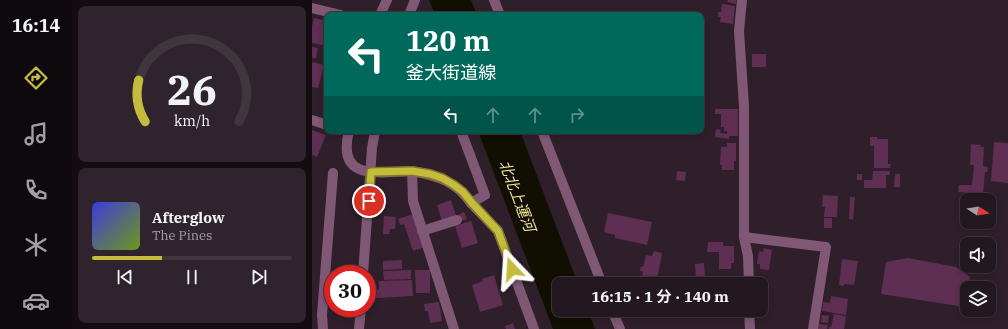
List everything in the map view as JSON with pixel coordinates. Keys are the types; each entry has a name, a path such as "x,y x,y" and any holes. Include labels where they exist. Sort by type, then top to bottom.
{"street":[{"path":"381,12 387,0"},
{"path":"410,12 415,0"},
{"path":"494,0 499,12"},
{"path":"742,0 739,31 744,106 744,237 748,256 749,277"},
{"path":"312,8 329,12"},
{"path":"312,120 324,124"},
{"path":"347,134 346,149 350,162 360,171 412,171 430,174 442,178 463,192 498,231 534,329"},
{"path":"364,265 375,134"},
{"path":"462,134 485,195 472,203"},
{"path":"543,134 599,277"},
{"path":"412,171 413,201 454,329"},
{"path":"323,329 322,315 333,173"},
{"path":"422,231 457,220"},
{"path":"744,237 826,247 813,329"},
{"path":"359,329 360,317"},
{"path":"615,317 620,329"},
{"path":"749,317 750,329"}],"water":[{"path":"429,0 471,0 476,12 434,12"},
{"name":"北北上運河","path":"479,134 521,134 575,277 552,277 552,317 591,317 595,329 553,329"}],"building":[{"path":"728,0 736,0 736,4 727,2"},
{"path":"722,4 735,6 733,24 720,22 721,17 718,17 718,12 721,12"},
{"path":"314,18 324,20 324,46 312,43 312,26"},
{"path":"312,47 318,48 316,58 312,58"},
{"path":"752,54 766,54 766,67 752,67"},
{"path":"312,62 324,65 318,88 312,87"},
{"path":"715,109 738,109 738,136 729,136 729,139 715,137 716,129 721,130 720,133 727,134 727,131 724,131 724,127 721,127 721,114 715,114"},
{"path":"312,130 326,135 317,157 312,155"},
{"path":"870,137 877,137 877,139 888,139 888,164 891,164 890,168 874,168 874,146 870,146"},
{"path":"994,142 1008,143 1008,183 991,181"},
{"path":"727,143 736,143 736,161 734,161 734,170 722,170 722,165 720,165 721,147 727,147"},
{"path":"971,144 981,145 980,147 984,147 983,166 988,167 987,172 985,172 983,193 958,192 959,185 972,185 974,165 970,165"},
{"path":"677,171 686,172 685,181 676,180"},
{"path":"873,171 890,171 890,175 886,175 886,188 864,188 864,180 872,180"},
{"path":"857,174 862,174 862,180 857,180"},
{"path":"895,174 900,174 900,187 894,187"},
{"path":"823,195 838,196 837,217 824,217 825,207 822,207"},
{"path":"850,197 855,197 853,220 849,219"},
{"path":"451,200 456,216 442,221 437,205"},
{"path":"464,212 467,219 461,221 458,215"},
{"path":"608,213 652,222 647,245 615,238 615,235 604,232"},
{"path":"414,214 425,247 413,251 404,224 400,225 398,219"},
{"path":"384,216 396,217 395,229 390,229 389,234 383,234"},
{"path":"824,218 832,218 832,228 824,228"},
{"path":"471,221 478,243 462,248 455,226"},
{"path":"708,242 723,242 723,246 734,246 734,263 731,263 731,269 719,269 719,252 707,252"},
{"path":"764,248 772,250 769,270 760,269 760,264 757,264 759,251 763,252"},
{"path":"654,251 662,253 658,277 642,277 643,272 640,271 641,266 643,267 646,255 652,256"},
{"path":"908,258 956,267 960,270 960,273 964,273 970,277 969,281 960,281 960,306 881,294 886,262"},
{"path":"842,259 858,261 854,285 839,285"},
{"path":"402,260 402,269 383,270 383,261"},
{"path":"704,263 705,277 696,277 695,264"},
{"path":"411,270 411,279 384,280 383,271"},
{"path":"415,270 430,270 430,293 416,293"},
{"path":"494,275 503,305 480,312 472,285 483,281 482,279"},
{"path":"412,280 413,296 376,298 376,290 379,289 379,281"},
{"path":"831,296 848,299 846,315 822,311 823,302 830,303"},
{"path":"439,302 442,321 430,323 428,311 425,311 424,304"},
{"path":"834,314 846,316 844,329 829,329 829,327 831,327"},
{"path":"822,315 829,316 828,323 821,322"},
{"path":"513,323 515,329 506,329 505,326"},
{"path":"819,324 828,325 827,329 818,329"}],"route":[{"path":"369,201 371,172 412,171 442,178 463,192 498,231 512,269"}]}
